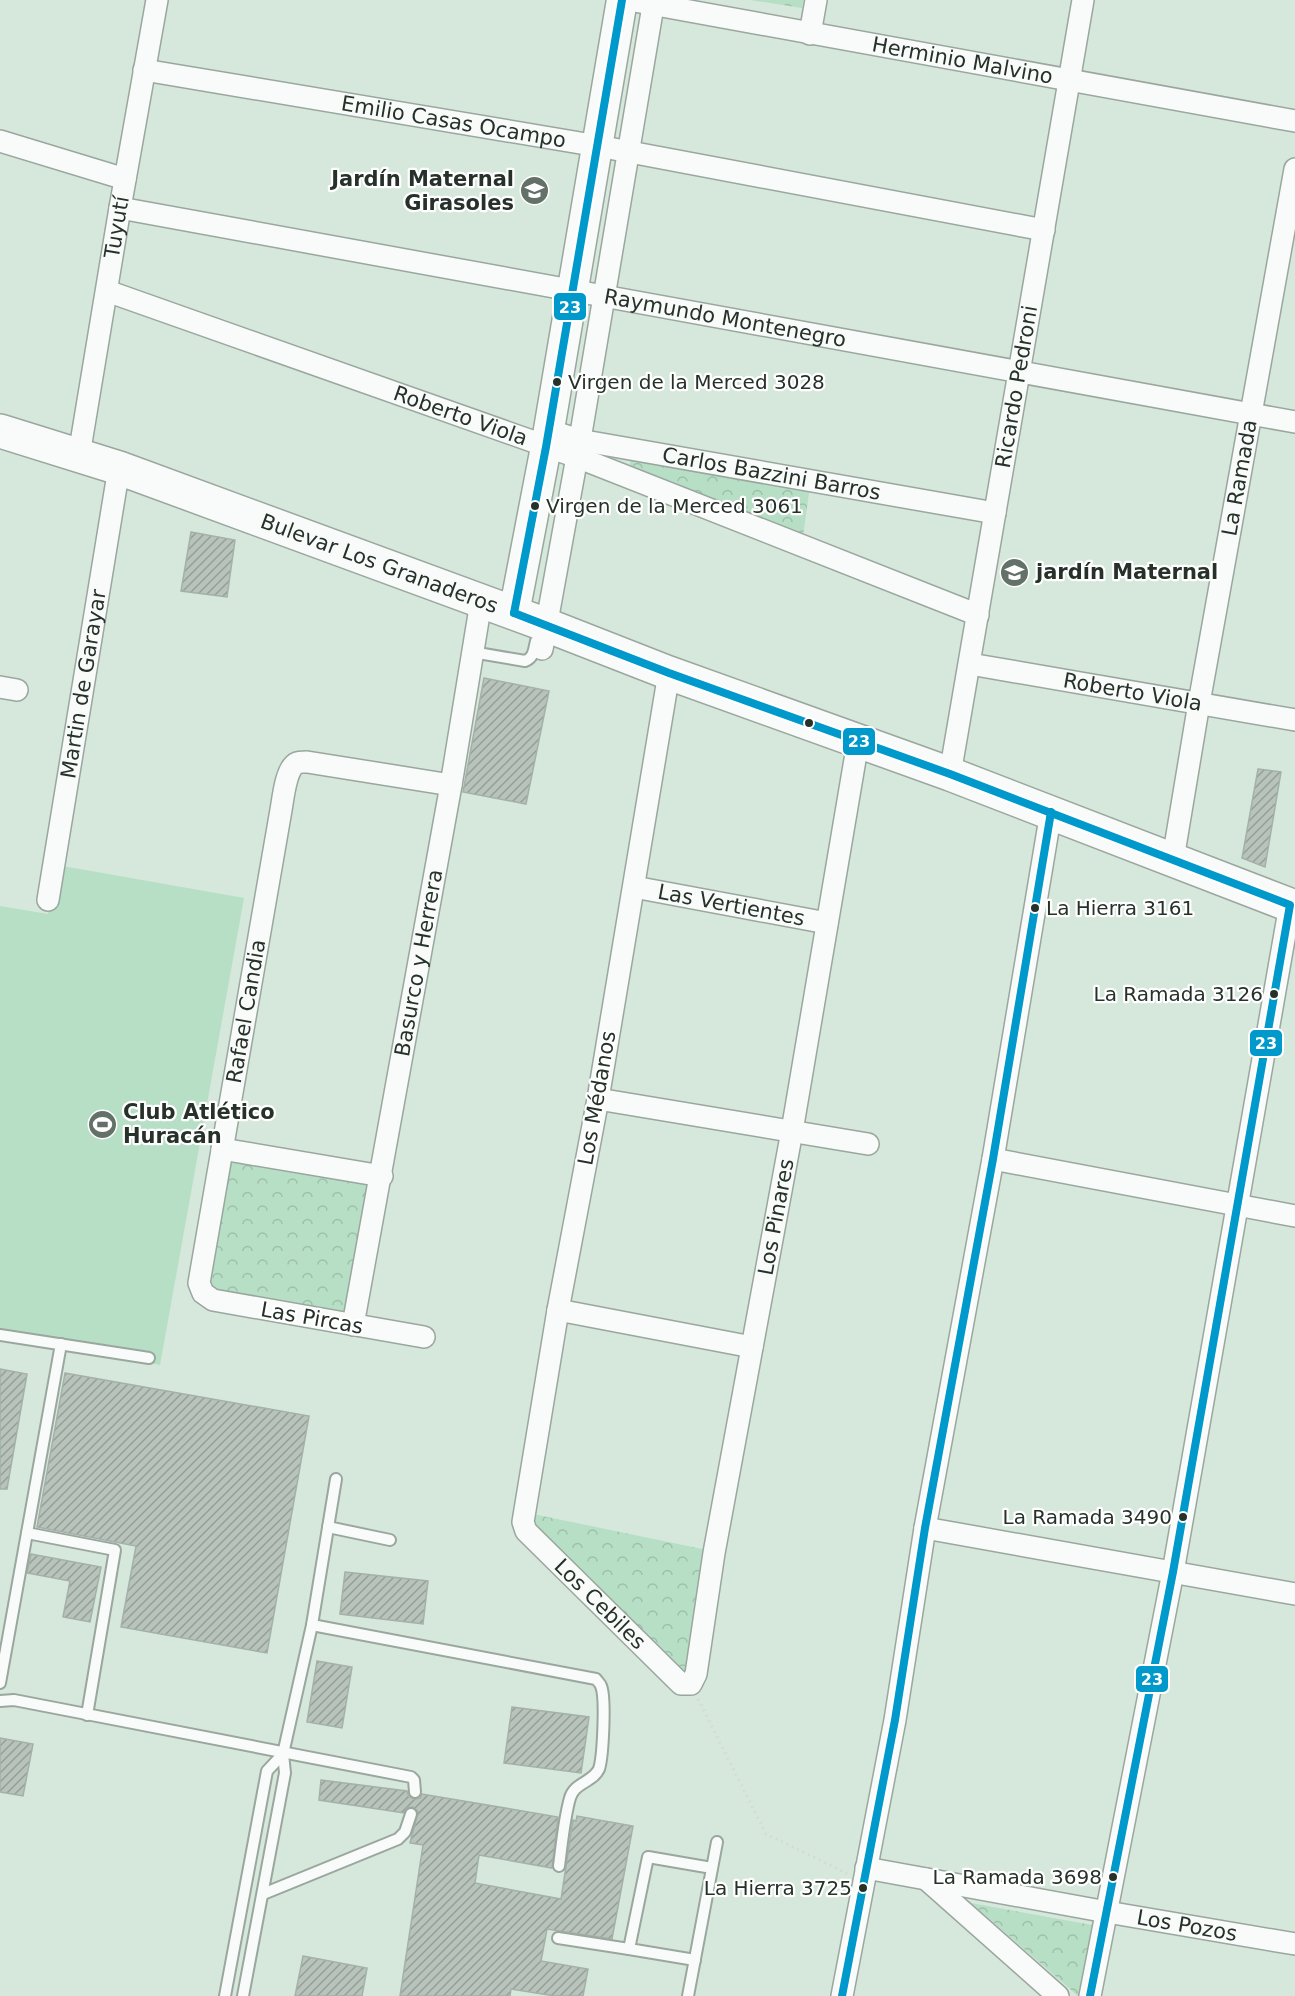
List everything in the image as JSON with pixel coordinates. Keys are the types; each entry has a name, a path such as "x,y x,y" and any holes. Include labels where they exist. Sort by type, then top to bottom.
{"main road":[{"path":"535,627 547,439 622,0"},
{"name":"Bulevar Los Granaderos","path":"0,431 119,468 481,602 535,627 950,774 1293,906"}],"street":[{"name":"Tuyutí","path":"80,455 124,179 157,0"},
{"name":"Herminio Malvino","path":"629,0 653,2 810,34 1295,121"},
{"path":"810,34 816,0"},
{"name":"Ricardo Pedroni","path":"950,774 1083,0"},
{"path":"535,627 578,449 653,2"},
{"name":"Emilio Casas Ocampo","path":"144,70 598,146 1044,230"},
{"path":"0,141 124,179"},
{"name":"La Ramada","path":"1173,859 1295,169"},
{"name":"Raymundo Montenegro","path":"120,208 1295,422"},
{"name":"Roberto Viola","path":"107,291 547,439"},
{"name":"Carlos Bazzini Barros","path":"547,439 578,449 995,513"},
{"path":"578,449 978,615"},
{"name":"Martin de Garayar","path":"48,900 119,468"},
{"name":"Basurco y Herrera","path":"353,1325 382,1176 481,602"},
{"name":"Roberto Viola","path":"970,664 1295,720"},
{"name":"Los Médanos","path":"523,1522 558,1310 598,1098 669,673"},
{"name":"Los Pinares","path":"686,1684 696,1674 714,1552 792,1131 858,742"},
{"name":"Rafael Candia","path":"203,1293 199,1282 281,810 292,766 298,762 307,762 451,785"},
{"path":"842,1996 895,1720 925,1528 993,1159 1051,813"},
{"name":"Las Vertientes","path":"634,887 827,923"},
{"path":"1090,1996 1173,1572 1237,1206 1293,906"},
{"path":"598,1098 868,1144"},
{"path":"222,1149 382,1176"},
{"path":"993,1159 1295,1216"},
{"name":"Las Pircas","path":"203,1293 213,1300 424,1337"},
{"path":"558,1310 752,1347"},
{"name":"Los Cebiles","path":"523,1522 526,1531 686,1684"},
{"path":"925,1528 1295,1593"},
{"name":"Los Pozos","path":"864,1878 924,1878 1295,1944"},
{"path":"924,1878 1058,1996"}],"lane":[{"path":"472,652 525,661 530,659 535,627"},
{"path":"0,1335 149,1358"},
{"path":"0,1683 61,1344"},
{"path":"243,1996 285,1773 283,1754 312,1625 336,1479"},
{"path":"328,1527 390,1539"},
{"path":"27,1533 115,1550 87,1715"},
{"path":"312,1625 596,1679 601,1684 604,1698 599,1768 594,1776 570,1796 559,1866"},
{"path":"0,1701 14,1700 411,1777 414,1780 415,1792"},
{"path":"225,1996 267,1771 283,1754"},
{"path":"263,1894 398,1839 405,1832 411,1814"},
{"path":"688,1996 717,1842"},
{"path":"629,1949 648,1857 712,1868"},
{"path":"558,1938 695,1960"}],"path":[{"path":"686,1684 766,1834 844,1871 857,1881 864,1878"}],"green space":[{"path":"750,0 803,0 802,8"},
{"path":"630,457 810,486 802,543 630,465"},
{"name":"Club Atlético Huracán","path":"57,865 244,898 160,1365 0,1333 0,906 48,914"},
{"path":"222,1149 382,1176 355,1325 203,1293"},
{"path":"533,1514 707,1550 688,1669 681,1674 537,1529"},
{"path":"971,1903 1098,1926 1085,1996 1078,1996"}],"building":[{"path":"191,532 235,540 227,597 181,591"},
{"path":"484,678 549,691 526,804 463,792"},
{"path":"1258,769 1281,772 1265,867 1242,858"},
{"path":"0,1369 27,1374 7,1489 0,1489"},
{"path":"65,1373 309,1416 267,1653 121,1627 136,1546 37,1527"},
{"path":"31,1554 101,1567 90,1622 63,1617 70,1581 27,1573"},
{"path":"345,1572 428,1581 423,1624 340,1614"},
{"path":"317,1661 352,1667 342,1728 307,1722"},
{"path":"512,1707 589,1717 581,1773 504,1763"},
{"path":"0,1738 33,1744 23,1796 0,1792"},
{"path":"321,1780 407,1791 409,1797 415,1799 420,1798 422,1794 558,1817 552,1868 479,1855 475,1883 561,1899 573,1820 576,1821 577,1816 633,1826 612,1939 547,1929 541,1961 588,1969 583,1996 555,1996 511,1989 510,1996 400,1996 423,1845 410,1843 418,1812 413,1807 407,1808 404,1813 319,1800"},
{"path":"303,1956 367,1968 362,1996 295,1996"}],"transit line":[{"name":"23","path":"514,613 546,447 622,0"},
{"name":"23","path":"514,613 669,673 950,774 1290,905 1173,1572 1090,1996"},
{"name":"23","path":"842,1996 895,1720 925,1528 993,1159 1051,812"}],"place":[{"name":"Jardín Maternal Girasoles","path":"535,191"},
{"name":"Virgen de la Merced 3028","path":"557,382"},
{"name":"Virgen de la Merced 3061","path":"535,506"},
{"name":"jardín Maternal","path":"1015,572"},
{"name":"La Hierra 3161","path":"1035,908"},
{"name":"La Ramada 3126","path":"1274,994"},
{"name":"Club Atlético Huracán","path":"102,1124"},
{"name":"La Ramada 3490","path":"1183,1517"},
{"name":"La Ramada 3698","path":"1113,1877"},
{"name":"La Hierra 3725","path":"863,1888"}]}
